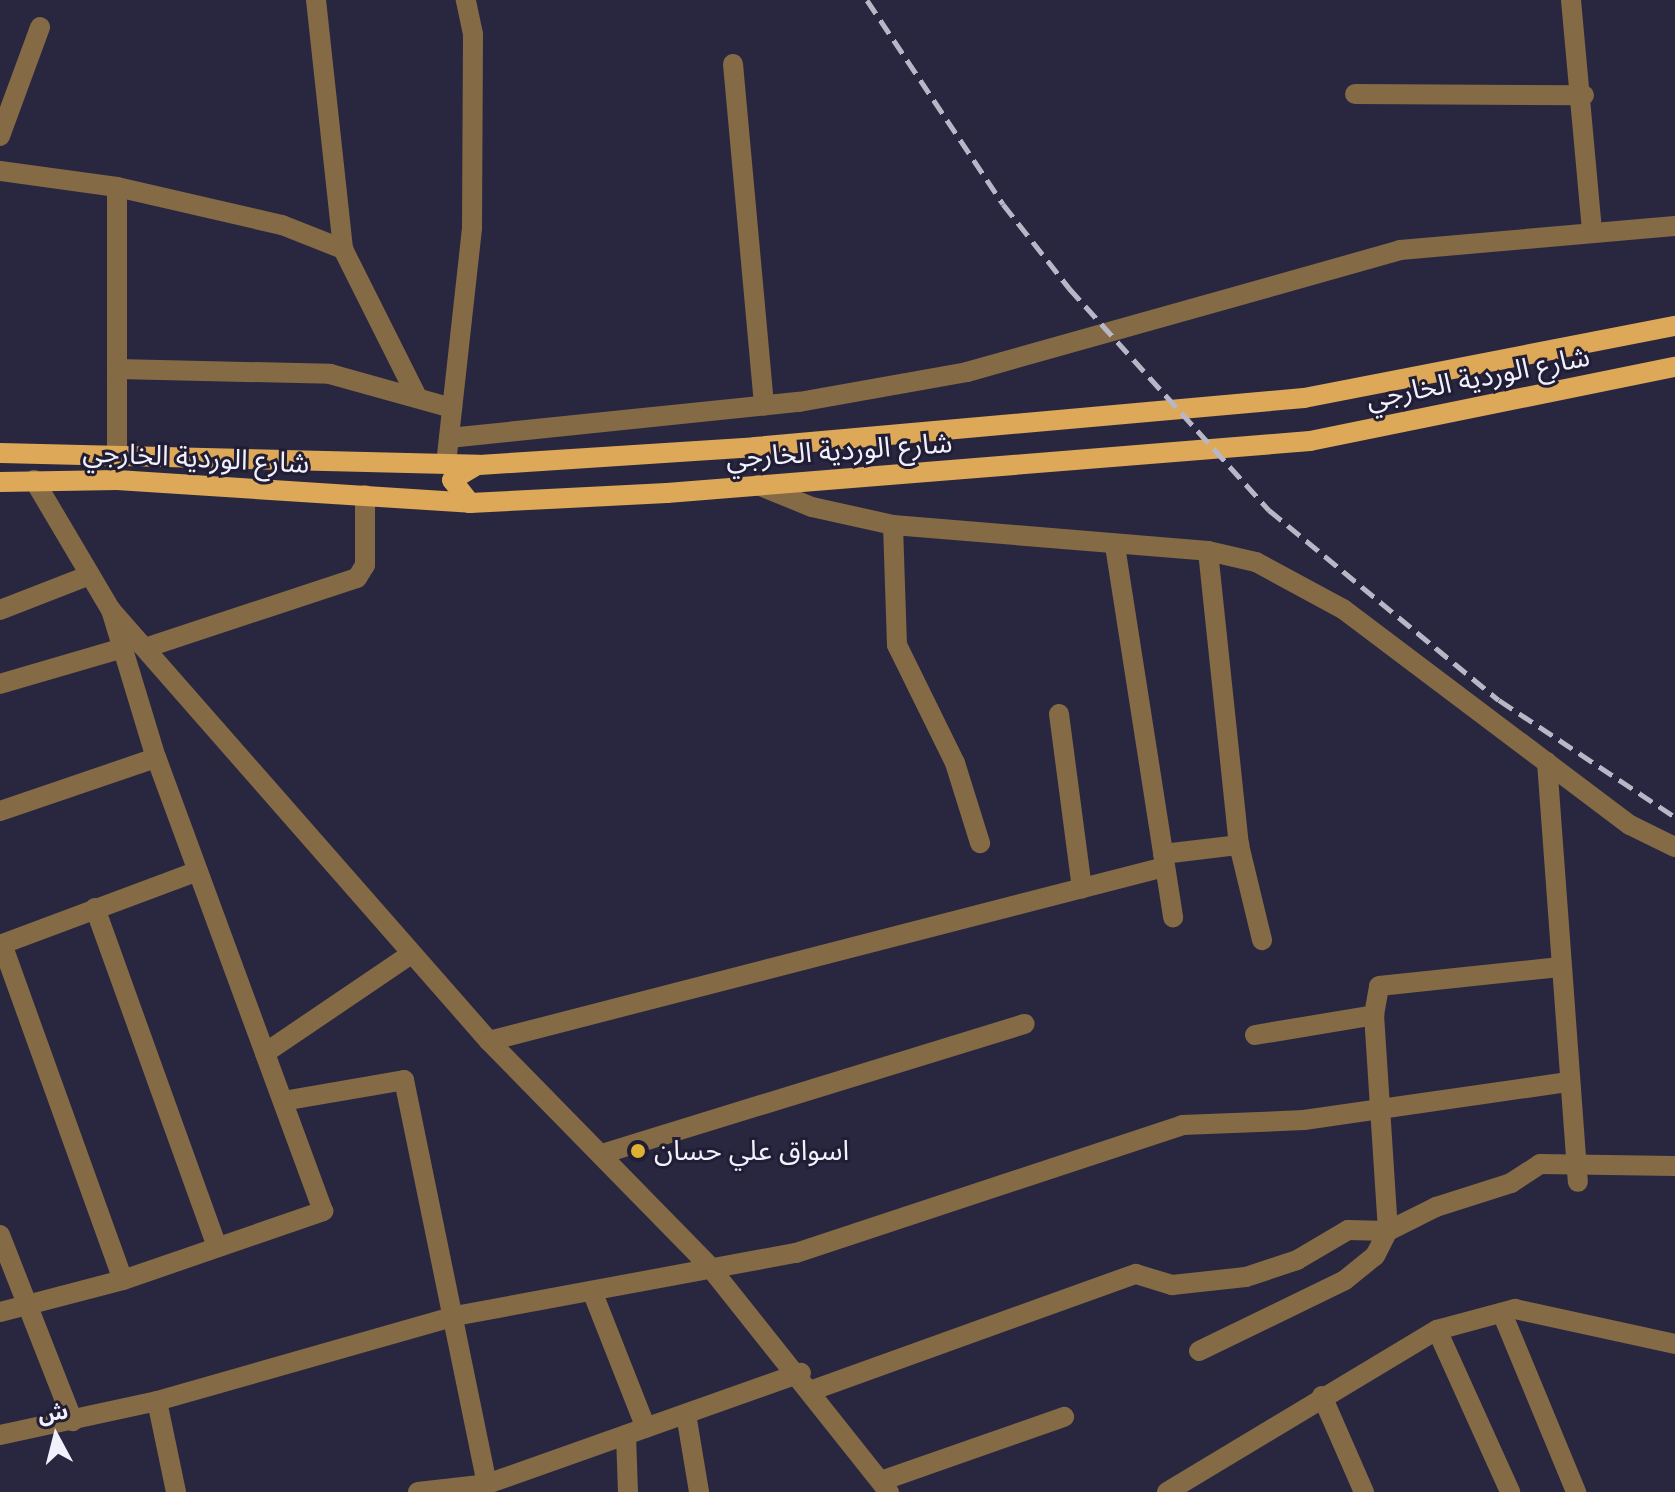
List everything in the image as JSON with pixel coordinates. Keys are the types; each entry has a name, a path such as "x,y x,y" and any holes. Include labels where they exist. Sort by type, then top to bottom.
{"main road":[{"name":"شارع الوردية الخارجي","path":"0,453 117,453 479,465 1304,398 1675,326"},
{"name":"شارع الوردية الخارجي","path":"0,482 34,480 470,503 758,485 1310,441 1675,367"},
{"path":"373,496 406,481 395,462"},
{"path":"470,503 452,480 479,465"}],"street":[{"path":"316,0 343,249 416,395"},
{"path":"1571,0 1584,95 1592,230"},
{"path":"446,464 472,227 473,2"},
{"path":"0,136 40,27"},
{"path":"733,64 764,406"},
{"path":"1355,94 1584,95"},
{"path":"0,171 117,187 282,225 343,249"},
{"path":"117,187 117,453"},
{"path":"449,438 764,406 967,372 1400,250 1592,230 1675,226"},
{"path":"117,369 330,374 416,395 452,408"},
{"path":"34,480 87,576 111,610 148,647 489,1041 605,1153 709,1266 807,1382 885,1486 1064,1417"},
{"path":"758,485 812,507 893,525 1115,546 1208,551 1298,579 1630,825 1675,847"},
{"path":"148,647 357,578 365,565 373,496"},
{"path":"893,525 897,645 955,763 980,843"},
{"path":"1115,546 1173,917"},
{"path":"1208,551 1239,845 1262,940"},
{"path":"0,610 87,576"},
{"path":"0,1312 123,1280 323,1211 156,758 120,649 111,610"},
{"path":"0,684 120,649"},
{"path":"1059,714 1082,888"},
{"path":"0,811 156,758"},
{"path":"1547,762 1568,1082 1578,1182"},
{"path":"489,1041 1082,888 1164,860 1239,845"},
{"path":"123,1280 1,944 198,871"},
{"path":"95,908 217,1247"},
{"path":"265,1053 411,954"},
{"path":"1199,1351 1345,1280 1375,1256 1388,1231 1374,1015 1375,994 1385,982 1560,967"},
{"path":"1255,1035 1374,1015"},
{"path":"605,1153 1025,1024"},
{"path":"283,1101 404,1080 455,1316 487,1484"},
{"path":"0,1435 157,1401 455,1316 709,1266 796,1253 1182,1125 1284,1122 1568,1082"},
{"path":"418,1492 487,1484 686,1414 807,1382 1136,1274 1172,1285 1226,1281 1297,1260 1348,1230 1388,1231 1436,1207 1511,1183 1540,1164 1576,1160 1675,1166"},
{"path":"0,1235 73,1421"},
{"path":"592,1291 646,1428"},
{"path":"1167,1492 1322,1396 1437,1330 1515,1309 1675,1344"},
{"path":"1502,1313 1576,1492"},
{"path":"1437,1330 1510,1492"},
{"path":"1322,1396 1364,1492"},
{"path":"157,1401 176,1492"},
{"path":"686,1414 699,1492"},
{"path":"626,1435 628,1492"}],"railway":[{"path":"867,0 1003,204 1069,288 1269,510 1499,700 1675,817"}],"place":[{"name":"اسواق علي حسان","path":"638,1151"}]}
